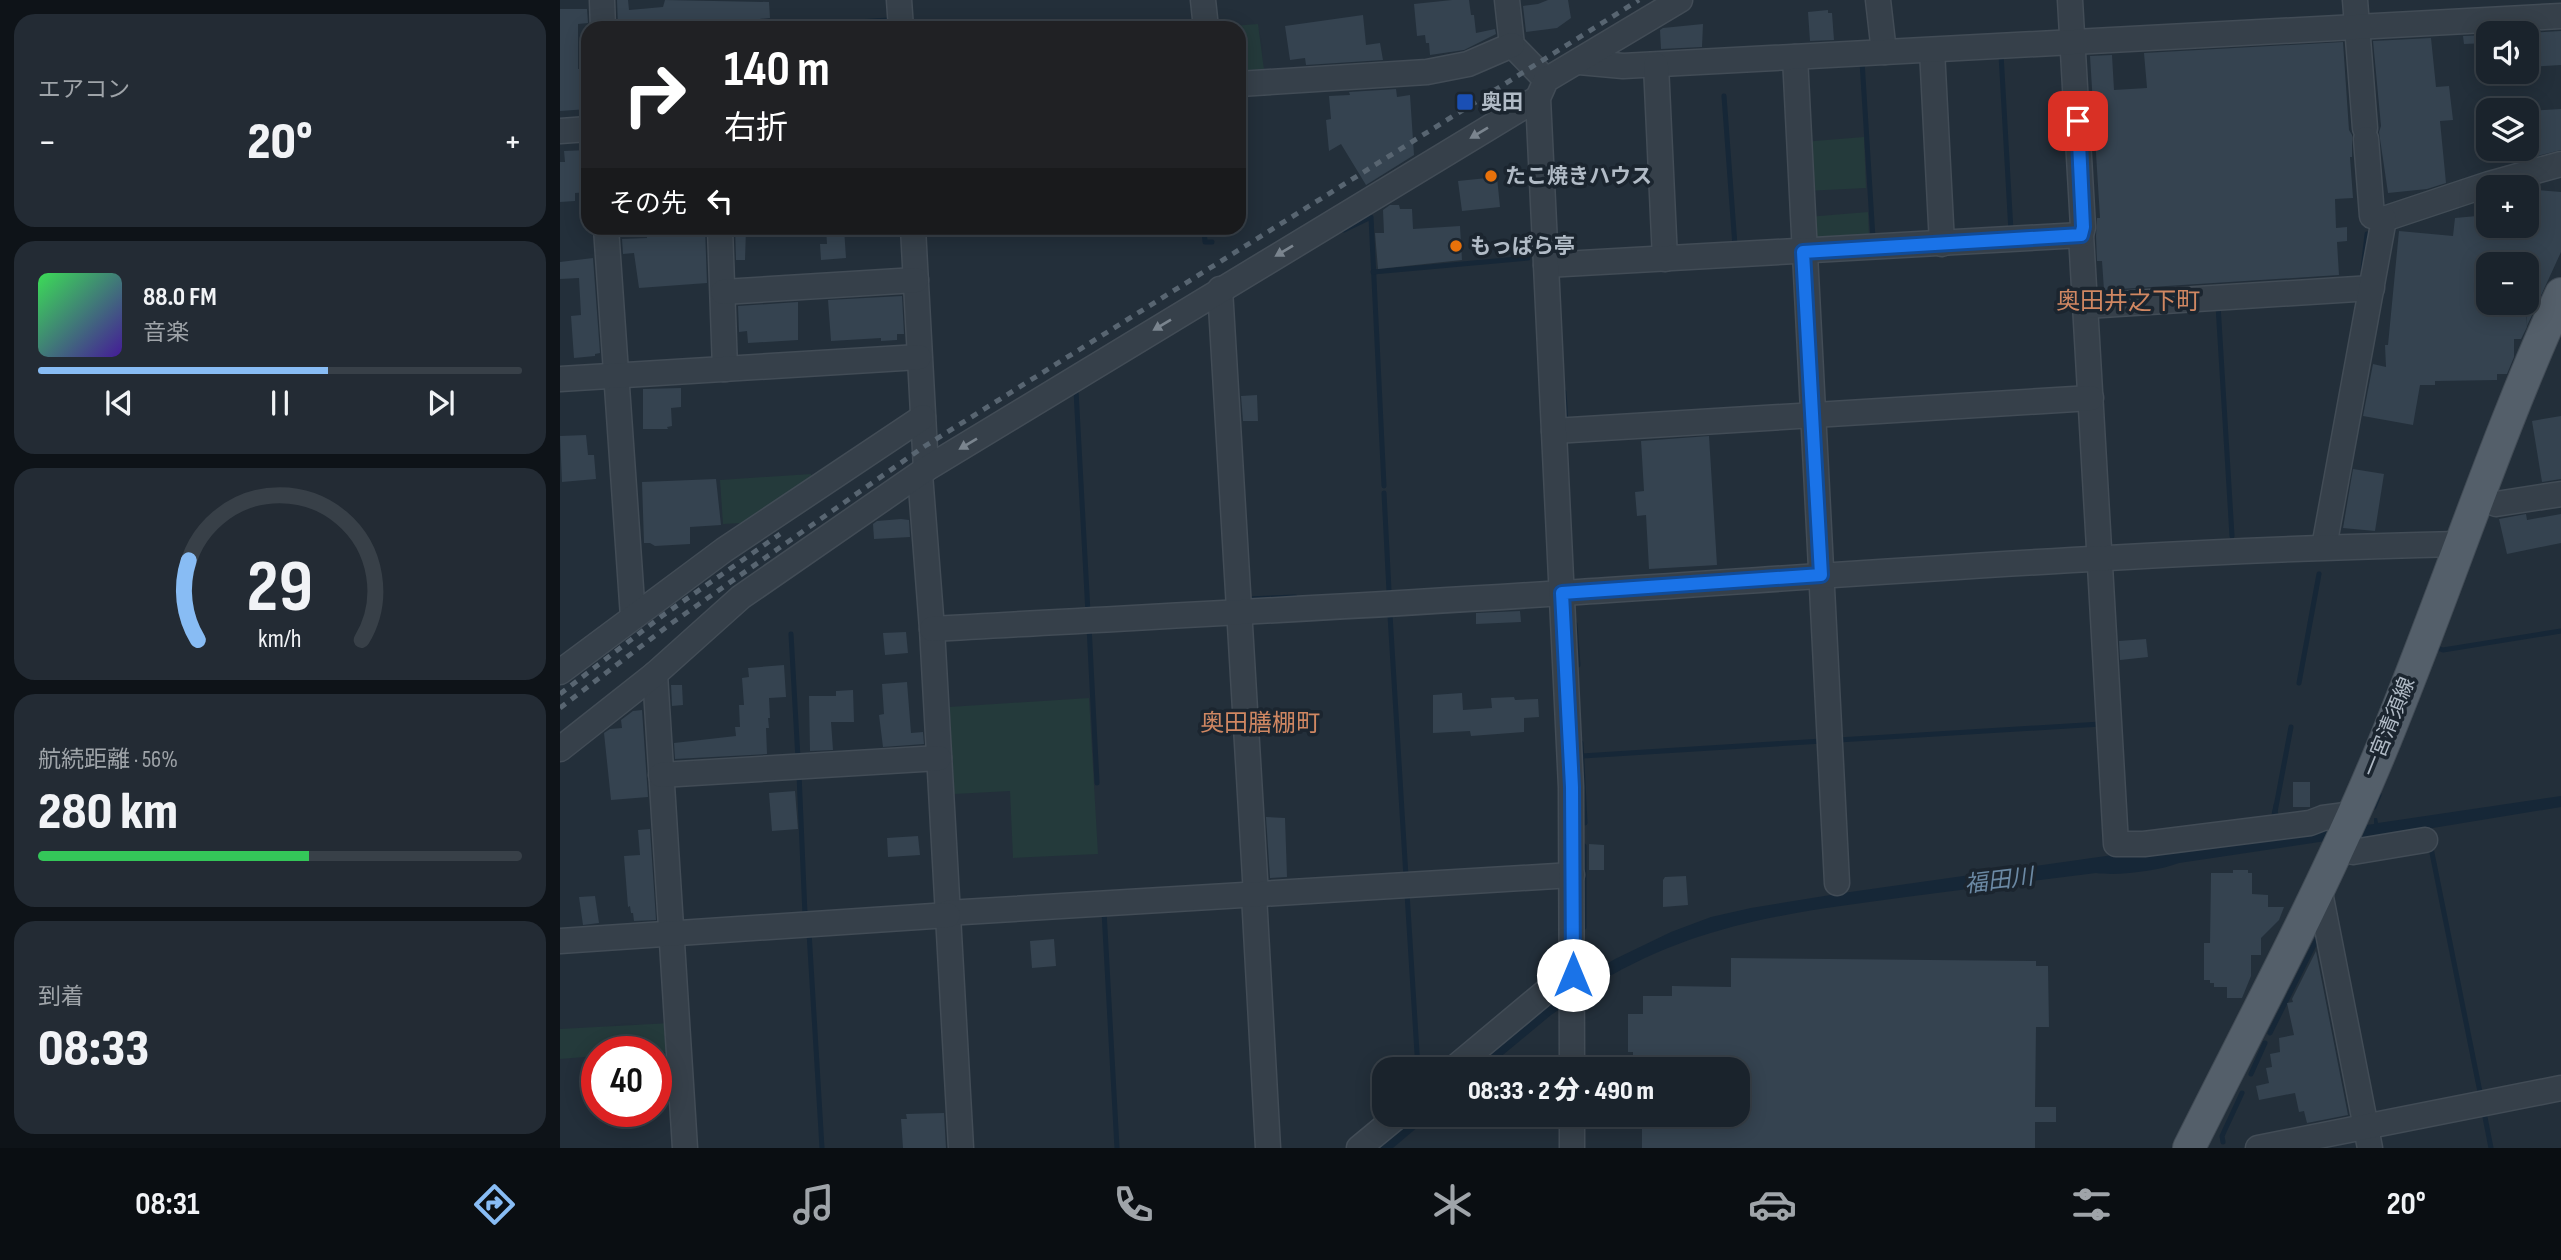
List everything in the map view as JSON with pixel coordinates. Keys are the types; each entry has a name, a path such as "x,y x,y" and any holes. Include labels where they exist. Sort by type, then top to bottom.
{"main road":[{"name":"一宮清須線","path":"2189,1148 2319,887 2392,723 2460,544 2561,294"}],"street":[{"path":"602,0 603,21"},
{"path":"899,0 900,21"},
{"path":"1203,0 1205,21"},
{"path":"1507,0 1512,45 1542,89 1546,265 1572,787 1572,1057"},
{"path":"560,749 655,674 741,597 923,472 1542,89 1579,62 1680,0"},
{"path":"1878,0 1884,52"},
{"path":"2070,0 2116,844 2144,844 2275,828 2310,823 2323,818 2344,833 2353,852 2425,840"},
{"path":"2355,0 2372,216 2384,219 2561,164"},
{"path":"1579,62 1623,66 1656,65 2561,16"},
{"path":"1246,84 1427,72 1468,64 1512,45"},
{"path":"1931,50 1942,244"},
{"path":"1794,57 1837,883"},
{"path":"1656,65 1665,259"},
{"path":"560,131 581,130"},
{"path":"2324,547 2384,219"},
{"path":"606,235 632,617"},
{"path":"720,235 725,369"},
{"path":"913,235 923,417 923,472 961,1148"},
{"path":"1546,265 2081,235"},
{"path":"723,292 916,280"},
{"path":"2086,306 2372,288"},
{"path":"1220,289 1268,1148"},
{"path":"560,379 919,357"},
{"path":"1554,430 2091,398"},
{"path":"560,672 724,550 923,417"},
{"path":"2480,496 2496,504 2561,494"},
{"path":"932,629 2099,559 2324,547 2460,544"},
{"path":"655,674 685,1148"},
{"path":"661,775 939,758"},
{"path":"560,941 1572,875"},
{"path":"2319,887 2368,1137"},
{"path":"1468,1057 1573,972"},
{"path":"2258,1148 2368,1137 2561,1088"},
{"path":"1359,1148 1384,1127"},
{"path":"1572,1127 1572,1148"}],"green space":[{"path":"1258,24 1264,70 1246,71 1246,25"},
{"path":"1864,137 1866,188 1805,191 1802,142"},
{"path":"1868,212 1869,236 1808,240 1807,217"},
{"path":"811,474 812,484 759,522 723,524 720,480"},
{"path":"1089,698 1098,854 1013,858 1010,791 954,794 949,707"},
{"path":"671,1023 672,1036 581,1036 581,1057 560,1059 560,1029"}],"water":[{"name":"福田川","path":"2561,796 2561,807 2366,839 2326,841 2179,863 2138,872 2096,873 1865,903 1748,923 1673,946 1637,962 1600,982 1602,987 1596,985 1551,1015 1500,1057 1481,1057 1576,982 1615,959 1671,932 1711,917 1843,893 2267,836 2274,803 2281,820 2313,831 2374,824 2374,818 2377,818 2378,823"},
{"path":"1398,1127 1418,1127 1393,1148 1373,1148"}],"building":[{"path":"617,0 628,0 629,10 663,7 665,0 769,2 770,18 750,21 618,21"},
{"path":"1469,0 1476,33 1495,29 1496,34 1464,50 1430,55 1425,35 1417,36 1414,4"},
{"path":"1548,0 1568,0 1571,18 1557,28 1526,32 1523,6"},
{"path":"560,9 587,9 588,21 578,24 581,110 560,111"},
{"path":"1828,10 1828,13 1832,13 1834,40 1810,41 1808,12"},
{"path":"1363,15 1366,45 1380,43 1383,60 1306,65 1305,58 1290,60 1285,26"},
{"path":"1703,24 1702,47 1661,49 1660,30 1663,28"},
{"path":"2561,31 2561,65 2539,66 2539,32"},
{"path":"2476,35 2476,44 2464,44 2463,36"},
{"path":"2431,38 2436,87 2449,86 2453,120 2440,121 2446,183 2427,189 2388,193 2379,132 2381,126 2373,41"},
{"path":"2343,42 2349,130 2352,135 2350,157 2353,198 2335,199 2336,228 2347,227 2347,241 2337,242 2339,275 2104,290 2102,261 2097,261 2097,218 2100,218 2090,56 2112,55 2114,90 2147,88 2144,53"},
{"path":"1396,89 1397,97 1410,95 1414,155 1366,185 1341,144 1329,151 1326,120 1331,119 1329,96"},
{"path":"2561,109 2561,150 2539,156 2539,110"},
{"path":"581,150 581,193 575,193 575,201 560,202 560,162 565,162 564,151"},
{"path":"1497,177 1500,207 1462,211 1458,181"},
{"path":"2539,190 2561,192 2561,252 2539,300 2539,252 2476,252 2476,315 2526,315 2527,327 2521,339 2514,339 2514,357 2507,374 2497,374 2497,380 2435,381 2435,385 2420,385 2413,425 2363,416 2373,364 2386,367 2385,345 2388,345 2399,231 2453,236 2455,218 2476,216 2476,238 2539,238"},
{"path":"1390,205 1399,205 1400,209 1412,209 1413,229 1460,226 1462,260 1378,269 1375,233 1384,233 1383,210"},
{"path":"647,235 705,235 707,283 639,288 634,253 623,254 622,239 647,238"},
{"path":"735,235 746,235 745,260 736,260"},
{"path":"826,235 844,235 846,258 821,260 820,244 827,244"},
{"path":"593,258 600,353 574,358 571,316 581,315 579,278 560,279 560,262"},
{"path":"902,296 904,334 897,334 897,340 881,341 881,338 831,341 828,300"},
{"path":"798,302 798,340 748,343 747,331 739,332 738,306"},
{"path":"681,388 681,407 671,408 672,426 667,427 668,429 643,429 643,389"},
{"path":"1257,395 1258,421 1243,421 1241,396"},
{"path":"2561,416 2561,479 2542,482 2532,421"},
{"path":"586,435 588,455 594,455 596,479 562,482 560,436"},
{"path":"1709,436 1717,565 1649,569 1646,515 1637,516 1635,492 1644,491 1641,441"},
{"path":"2353,469 2384,474 2375,531 2343,528"},
{"path":"716,479 721,525 690,527 690,544 655,546 644,543 642,482"},
{"path":"2526,514 2527,520 2561,514 2561,543 2507,554 2499,519"},
{"path":"909,520 910,537 874,539 873,524 877,521"},
{"path":"1520,611 1521,622 1476,624 1476,613"},
{"path":"906,632 908,653 885,655 883,633"},
{"path":"2146,639 2148,657 2120,660 2119,641"},
{"path":"784,665 786,697 769,698 767,754 675,759 674,743 736,736 735,727 740,727 739,705 744,705 742,678 749,677 748,668"},
{"path":"907,682 911,733 923,732 924,744 883,747 879,715 884,714 882,684"},
{"path":"671,685 682,685 683,705 672,706"},
{"path":"853,690 854,722 831,722 833,750 810,751 809,696 836,696 836,691"},
{"path":"1462,693 1463,710 1492,708 1491,698 1538,699 1539,717 1524,718 1524,732 1471,736 1470,731 1433,733 1433,695"},
{"path":"642,710 648,797 611,800 604,733 610,729 622,728 621,720 633,711"},
{"path":"2293,782 2310,782 2310,807 2293,807"},
{"path":"795,791 798,829 772,831 769,793"},
{"path":"1266,817 1285,818 1287,877 1270,878"},
{"path":"650,829 656,920 634,921 630,906 628,907 624,856 640,855 638,830"},
{"path":"918,836 920,855 888,857 887,838"},
{"path":"1589,844 1604,845 1604,870 1589,870"},
{"path":"2233,870 2248,870 2248,873 2252,873 2252,894 2268,895 2268,907 2284,907 2279,920 2261,938 2261,955 2251,955 2251,976 2242,998 2227,998 2227,987 2214,987 2210,980 2204,980 2204,943 2210,943 2211,873 2233,873"},
{"path":"1686,876 1688,905 1663,907 1665,877"},
{"path":"595,896 599,923 583,925 579,897"},
{"path":"1054,939 1056,966 1032,968 1030,941"},
{"path":"2316,951 2348,1115 2307,1123 2304,1111 2299,1112 2295,1093 2259,1100 2256,1086 2269,1083 2266,1068 2272,1067 2270,1054 2280,1052 2279,1038 2294,1035 2287,1003 2293,1002 2292,999"},
{"path":"1731,958 2036,961 2036,966 2048,966 2049,1027 2036,1027 2035,1107 2056,1107 2056,1122 2035,1122 2035,1148 1642,1148 1642,1127 1750,1127 1750,1057 1633,1057 1633,1052 1628,1052 1628,1014 1643,1014 1643,996 1672,996 1672,986 1731,987"},
{"path":"944,1113 946,1148 903,1148 901,1119 907,1119 906,1114"}],"waterway":[{"path":"873,21 889,20"},
{"path":"2001,54 2011,232"},
{"path":"1862,61 1873,239"},
{"path":"1724,96 1735,246"},
{"path":"1344,230 1371,217 1384,486"},
{"path":"2363,269 2367,234"},
{"path":"1204,235 1205,242 1212,242"},
{"path":"1373,272 1528,258"},
{"path":"2218,305 2232,536"},
{"path":"1076,391 1088,613"},
{"path":"1564,392 1566,424"},
{"path":"1384,493 1389,591"},
{"path":"2299,683 2319,574"},
{"path":"1246,599 1295,597"},
{"path":"1390,615 1406,877"},
{"path":"1575,624 1578,665"},
{"path":"1089,626 1097,783"},
{"path":"2437,648 2443,650 2561,631"},
{"path":"791,634 798,759"},
{"path":"1838,740 2101,724"},
{"path":"2275,812 2291,727"},
{"path":"1582,756 1822,741"},
{"path":"1581,743 1585,823"},
{"path":"799,774 805,915"},
{"path":"2374,807 2379,795"},
{"path":"1584,846 1584,927"},
{"path":"2431,848 2480,1092"},
{"path":"1407,893 1417,1057"},
{"path":"1104,911 1117,1148"},
{"path":"809,932 822,1148"},
{"path":"2270,1033 2318,937"},
{"path":"2251,1074 2265,1043"},
{"path":"2223,1142 2222,1136 2242,1093"},
{"path":"2484,1112 2491,1148"}],"railway":[{"path":"560,708 669,625 925,446 1639,0"},
{"path":"560,694 662,616 780,534"}],"place":[{"name":"奥田","path":"1465,102"},
{"name":"たこ焼きハウス","path":"1491,176"},
{"name":"もっぱら亭","path":"1456,246"}],"district":[{"name":"奥田井之下町","path":"2128,301"},
{"name":"奥田膳棚町","path":"1260,723"}],"route":[{"path":"1573,975 1572,787 1562,593 1821,575 1803,252 2081,235 2083,227 2078,121"}]}
